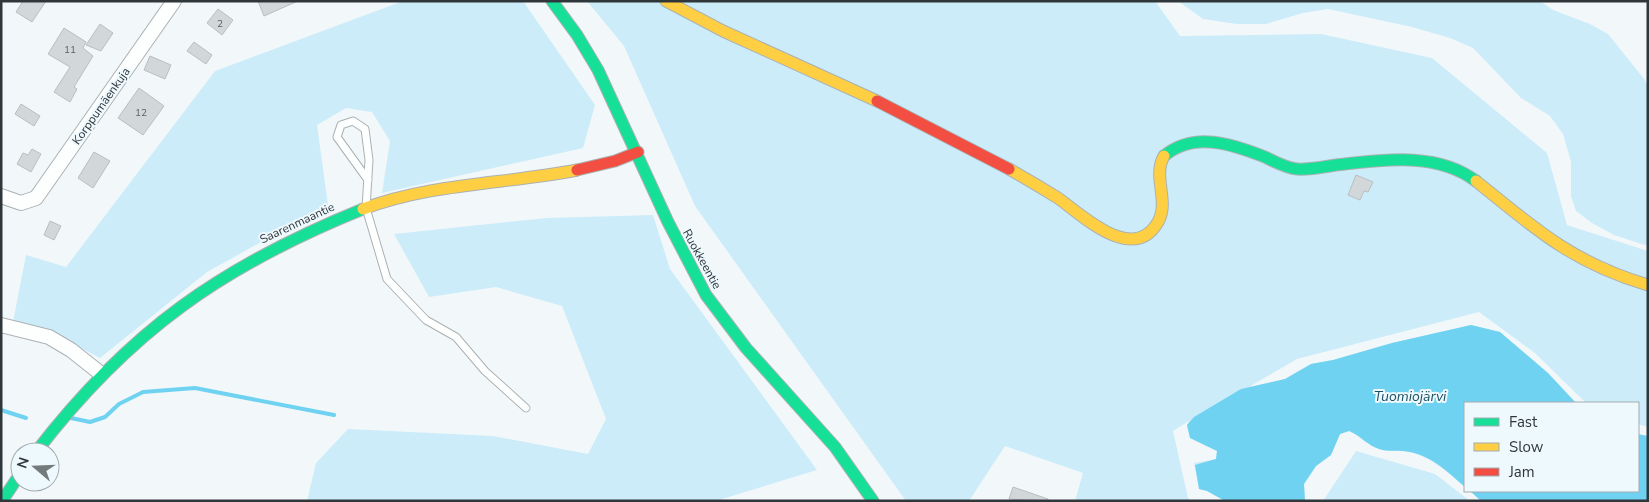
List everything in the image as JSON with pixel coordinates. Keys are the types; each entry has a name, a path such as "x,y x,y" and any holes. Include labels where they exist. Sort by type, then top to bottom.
{"street":[{"name":"Korppumäenkuja","path":"1,196 21,203 36,198 51,185 174,1"},
{"name":"Ruokkeentie","path":"552,1 600,69 683,255 708,298 736,336 835,446 873,501"},
{"path":"666,1 941,132 1032,182 1103,230 1121,238 1139,238 1148,234 1160,220 1163,202 1159,170 1160,163 1167,153 1184,143 1217,143 1251,152 1286,167 1299,169 1429,161 1462,171 1530,226 1575,256 1620,276 1648,285"},
{"name":"Saarenmaantie","path":"43,442 56,422 100,373 165,317 222,277 289,240 366,208 444,189 601,166 638,152"},
{"path":"1,325 48,337 72,350 100,373"},
{"path":"2,501 10,489"}],"lane":[{"path":"368,180 337,137 341,125 353,121 365,129 369,160 368,180 366,208 387,280 426,320 456,337 485,371 526,408"}],"shaded area":[{"path":"403,1 523,1 595,105 583,148 382,193 390,141 372,112 346,108 317,125 328,205 207,272 100,358 50,332 13,322 26,255 66,267 215,71"},
{"path":"587,1 1155,1 1180,36 1321,34 1432,58 1547,153 1567,225 1648,251 1648,427 1639,424 1639,402 1585,402 1535,353 1479,312 1297,359 1249,387 1285,379 1311,364 1471,325 1500,332 1548,373 1575,402 1464,402 1464,486 1438,465 1423,457 1406,451 1379,449 1349,431 1340,434 1331,455 1316,466 1304,484 1305,501 1225,501 1207,491 1199,489 1194,463 1216,459 1217,451 1190,438 1187,425 1189,421 1173,431 1188,498 1191,501 1075,501 1083,473 1005,446 969,501 906,501 695,206 624,46"},
{"path":"1178,1 1540,1 1553,10 1590,24 1608,34 1645,80 1648,87 1648,246 1614,235 1592,223 1576,211 1571,196 1571,162 1563,134 1550,116 1521,98 1473,48 1450,38 1412,27 1328,9 1303,13 1266,24 1237,24 1203,19"},
{"path":"653,215 670,269 817,470 722,499 722,501 307,501 316,463 348,429 493,436 588,454 606,419 562,306 496,287 429,297 394,234 547,218"},
{"path":"1356,451 1435,474 1470,501 1323,501"}],"water":[{"name":"Tuomiojärvi","path":"1471,325 1500,332 1548,373 1575,402 1464,402 1464,486 1426,457 1410,452 1379,449 1349,431 1340,434 1331,455 1316,466 1304,484 1305,501 1225,501 1207,491 1199,489 1195,465 1216,459 1217,451 1190,438 1187,425 1194,417 1241,389 1285,379 1311,364 1333,360 1392,343"},
{"path":"1639,434 1648,436 1648,501 1481,501 1471,492 1639,492"}],"building":[{"path":"23,1 46,1 32,22 16,12"},
{"path":"258,1 298,1 264,16"},
{"path":"218,9 233,20 222,35 207,23"},
{"path":"100,24 113,33 101,51 86,45"},
{"path":"64,28 86,42 83,48 93,56 74,87 77,89 70,102 54,92 70,67 48,54"},
{"path":"194,42 212,55 206,64 187,51"},
{"path":"150,56 171,65 165,79 144,70"},
{"path":"139,88 164,106 143,135 118,118"},
{"path":"21,104 40,116 34,126 15,114"},
{"path":"32,149 41,154 31,172 17,164 23,153 28,155"},
{"path":"94,152 110,161 93,188 78,178"},
{"path":"1356,175 1373,182 1368,192 1364,191 1360,200 1348,195"},
{"path":"50,221 61,226 54,240 44,235"},
{"path":"1013,487 1048,499 1048,501 1009,499"}],"waterway":[{"path":"71,418 90,422 105,417 119,404 143,392 195,388 334,415"},
{"path":"1,410 26,418"}],"traffic: fast":[{"path":"552,1 577,35 598,70 668,222 706,295 746,348 835,447 873,501"},
{"path":"1164,156 1176,148 1188,144 1213,142 1240,148 1297,169 1372,161 1426,161 1460,171 1476,181"},
{"path":"44,442 106,371 143,337 182,306 222,279 266,254 312,231 363,209"},
{"path":"2,501 10,489"}],"traffic: slow":[{"path":"666,1 723,31 877,101"},
{"path":"1009,169 1058,198 1080,215 1108,232 1122,238 1135,239 1148,234 1158,222 1161,214 1160,172 1164,156"},
{"path":"363,209 389,200 442,189 577,170"},
{"path":"1476,181 1556,243 1598,266 1648,285"}],"traffic: jam":[{"path":"877,101 1009,169"},
{"path":"577,170 615,161 638,152"}]}
